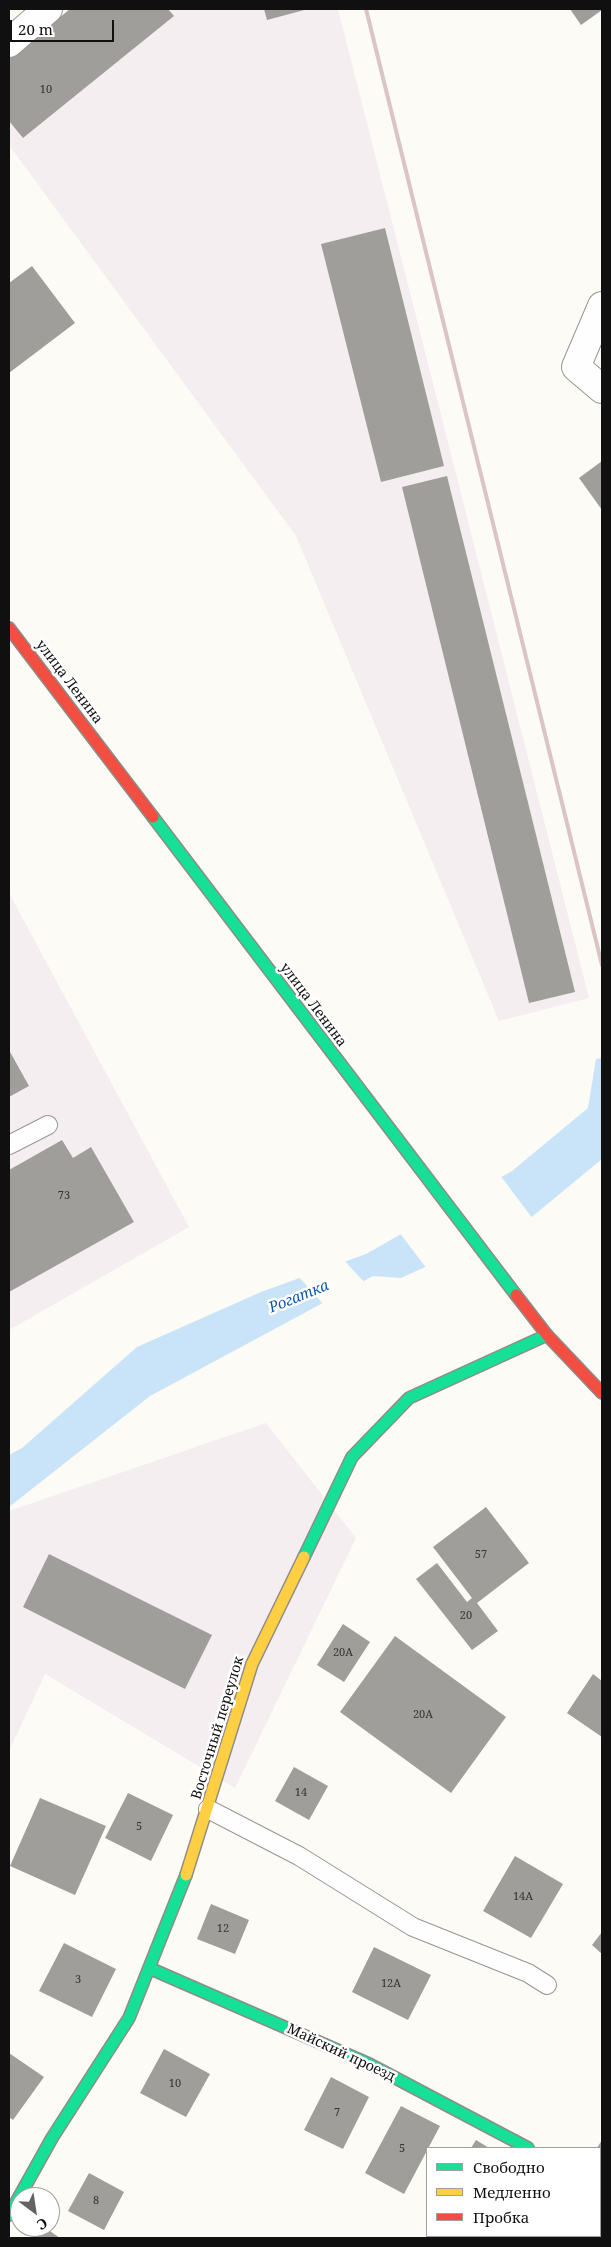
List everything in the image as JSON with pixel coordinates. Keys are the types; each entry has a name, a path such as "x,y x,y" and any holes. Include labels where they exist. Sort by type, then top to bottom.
{"street":[{"path":"9,42 48,9"},
{"path":"602,306 576,367 602,389"},
{"name":"улица Ленина","path":"9,628 547,1336 602,1393"},
{"name":"Восточный переулок","path":"9,2215 52,2138 129,2018 192,1861 252,1664 352,1457 410,1398 547,1336"},
{"name":"Майский проезд","path":"149,1968 369,2064 526,2147"}],"lane":[{"path":"9,1145 48,1125"},
{"path":"208,1809 300,1856 413,1926 528,1973 546,1985"}],"shaded area":[{"path":"81,9 338,9 589,998 499,1021 296,536 9,145 9,75"},
{"path":"9,893 189,1227 9,1330"},
{"path":"266,1423 356,1538 235,1788 45,1674 9,1751 9,1511"}],"water":[{"name":"Рогатка","path":"602,1058 602,1159 528,1220 401,1278 373,1276 150,1396 9,1507 9,1455 22,1448 137,1347 261,1292 366,1254 512,1171 588,1108 596,1059"}],"pier":[{"path":"500,1175 533,1219 427,1269 399,1232"},
{"path":"343,1259 365,1283 324,1305 298,1276"}],"building":[{"path":"70,9 168,9 174,16 23,138 9,121 9,59"},
{"path":"264,9 308,9 267,20"},
{"path":"570,9 602,9 602,10 581,25"},
{"path":"385,228 444,466 381,482 321,244"},
{"path":"32,266 75,323 9,373 9,283"},
{"path":"602,461 602,510 579,478"},
{"path":"447,476 575,992 529,1003 402,487"},
{"path":"9,1050 29,1086 9,1097"},
{"path":"62,1140 73,1158 91,1147 134,1222 9,1292 9,1170"},
{"path":"486,1507 529,1563 477,1603 498,1631 472,1650 416,1579 437,1563 467,1602 472,1598 433,1547"},
{"path":"49,1554 212,1635 185,1689 23,1607"},
{"path":"343,1624 370,1642 344,1682 317,1665"},
{"path":"395,1636 506,1717 451,1793 340,1712"},
{"path":"593,1674 602,1681 602,1737 567,1713"},
{"path":"294,1767 328,1786 309,1820 275,1801"},
{"path":"128,1793 173,1815 151,1861 105,1838"},
{"path":"40,1798 106,1826 75,1895 10,1866"},
{"path":"515,1856 563,1884 531,1938 483,1911"},
{"path":"211,1904 249,1920 235,1954 197,1939"},
{"path":"602,1932 602,1954 592,1945"},
{"path":"64,1943 116,1969 92,2017 39,1991"},
{"path":"374,1947 431,1975 408,2020 352,1992"},
{"path":"164,2049 210,2074 186,2117 140,2093"},
{"path":"9,2053 44,2077 13,2120 9,2117"},
{"path":"331,2077 369,2097 343,2149 304,2130"},
{"path":"401,2106 440,2126 429,2147 426,2147 426,2152 404,2194 365,2173"},
{"path":"476,2140 487,2147 472,2147"},
{"path":"602,2140 602,2169 601,2147 598,2147"},
{"path":"89,2173 124,2192 104,2230 68,2211"},
{"path":"59,2237 60,2238 31,2238"}],"railway":[{"path":"366,9 602,965"}],"traffic: fast":[{"path":"153,817 516,1295"},
{"path":"304,1557 352,1457 409,1398 547,1335"},
{"path":"9,2215 52,2138 129,2018 186,1875"},
{"path":"149,1968 369,2064 526,2147"}],"traffic: slow":[{"path":"186,1875 252,1664 304,1557"}],"traffic: jam":[{"path":"9,628 153,817"},
{"path":"516,1295 547,1335 602,1393"}]}
